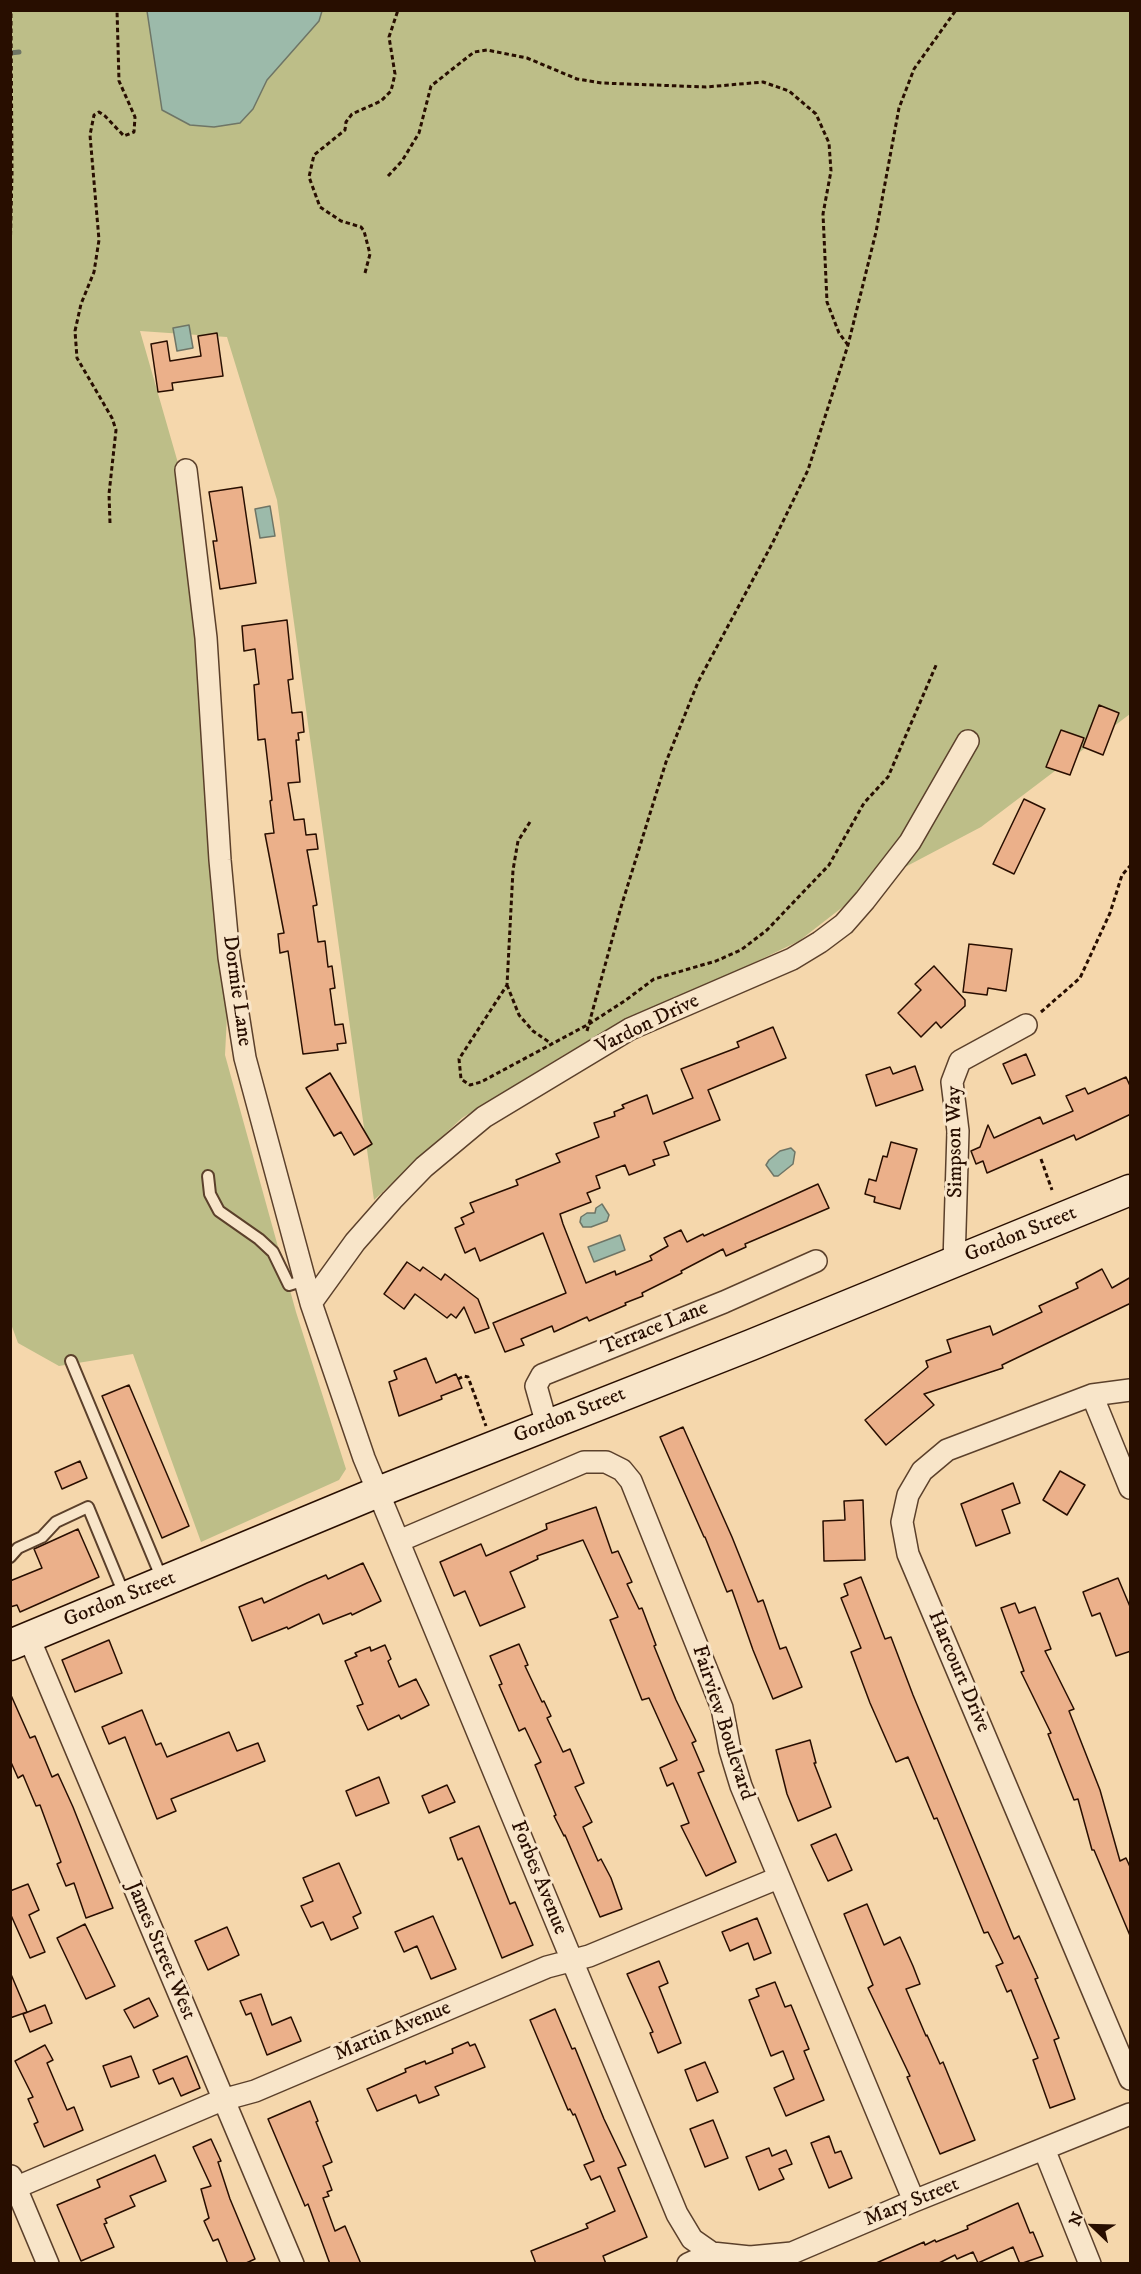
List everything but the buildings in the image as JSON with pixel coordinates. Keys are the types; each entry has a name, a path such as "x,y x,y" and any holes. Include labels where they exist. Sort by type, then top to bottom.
{"main road":[{"name":"Gordon Street","path":"20,1641 378,1492 762,1340 1131,1190"}],"street":[{"name":"Dormie Lane","path":"186,471 206,638 220,860 229,957 245,1058 311,1303 364,1458 378,1492"},
{"name":"Vardon Drive","path":"311,1303 355,1242 392,1200 424,1167 484,1117 630,1029 792,959 844,924 866,900 910,842 968,741"},
{"name":"Simpson Way","path":"954,1262 958,1131 952,1082 960,1061 1026,1025"},
{"name":"Terrace Lane","path":"547,1425 536,1386 542,1375 724,1302 816,1261"},
{"name":"Harcourt Drive","path":"1131,1390 1092,1395 947,1450 922,1471 908,1495 902,1522 908,1554 1131,2079"},
{"path":"1092,1395 1131,1488"},
{"name":"Fairview Boulevard","path":"399,1541 584,1462 606,1462 622,1470 631,1481 722,1708 730,1750 741,1786 777,1878 914,2201"},
{"name":"Forbes Avenue","path":"378,1492 677,2214 692,2239 712,2253"},
{"name":"James Street West","path":"20,1641 292,2264"},
{"name":"Martin Avenue","path":"12,2185 222,2100 255,2091 547,1967 589,1956 777,1878"},
{"name":"Mary Street","path":"712,2253 750,2257 792,2253 914,2201 1131,2114"},
{"path":"1044,2149 1090,2264"},
{"path":"12,2185 48,2264"},
{"path":"688,2264 712,2253"}],"lane":[{"path":"208,1176 210,1194 219,1211 259,1239 273,1252 289,1285 305,1280"},
{"path":"71,1360 163,1582"},
{"path":"10,1557 14,1545 42,1537 56,1522 88,1507 125,1597"}],"path":[{"path":"10,258 11,10"},
{"path":"365,273 370,254 364,231 361,227 341,221 320,207 309,177 314,155 345,130 346,122 352,114 381,101 391,91 395,74 389,37 398,10"},
{"path":"579,1060 621,907 666,762 698,682 772,544 808,470 848,345 876,232 899,108 914,69 956,10"},
{"path":"110,523 109,494 116,430 112,418 77,358 75,331 81,304 94,272 99,240 90,135 94,115 99,112 105,116 124,136 134,132 135,117 119,81 117,13"},
{"path":"388,176 402,161 419,133 431,86 474,52 487,50 526,58 577,79 602,83 706,87 763,82 789,91 816,114 829,143 831,171 823,214 827,302 839,333 848,345"},
{"path":"507,985 459,1059 461,1079 470,1085 481,1082 589,1024 654,979 716,961 741,950 767,930 829,865 864,803 888,777 937,663"},
{"path":"530,822 518,841 513,870 507,985 519,1016 552,1044"},
{"path":"1026,1025 1080,978 1110,913 1122,875 1131,866"},
{"path":"1041,1159 1052,1190"},
{"path":"458,1379 468,1377 487,1427"}],"green space":[{"path":"10,11 1130,11 1130,714 981,827 871,885 799,941 567,1053 462,1118 374,1200 277,500 227,337 140,331 180,470 230,956 225,1055 296,1312 346,1469 339,1480 201,1542 133,1354 59,1366 18,1343 11,1324"}],"shaded area":[{"path":"147,10 322,11 319,21 267,80 253,109 240,123 214,127 190,125 162,110"},
{"path":"189,325 193,348 177,351 173,328"},
{"path":"270,506 275,536 260,538 255,509"},
{"path":"791,1148 795,1152 793,1164 778,1176 774,1176 766,1165 769,1160 780,1151"},
{"path":"602,1204 609,1215 607,1221 591,1227 583,1227 580,1222 581,1217 587,1213 595,1213 596,1208"},
{"path":"620,1235 625,1250 594,1262 588,1247"}],"waterway":[{"path":"10,53 19,52"}]}
